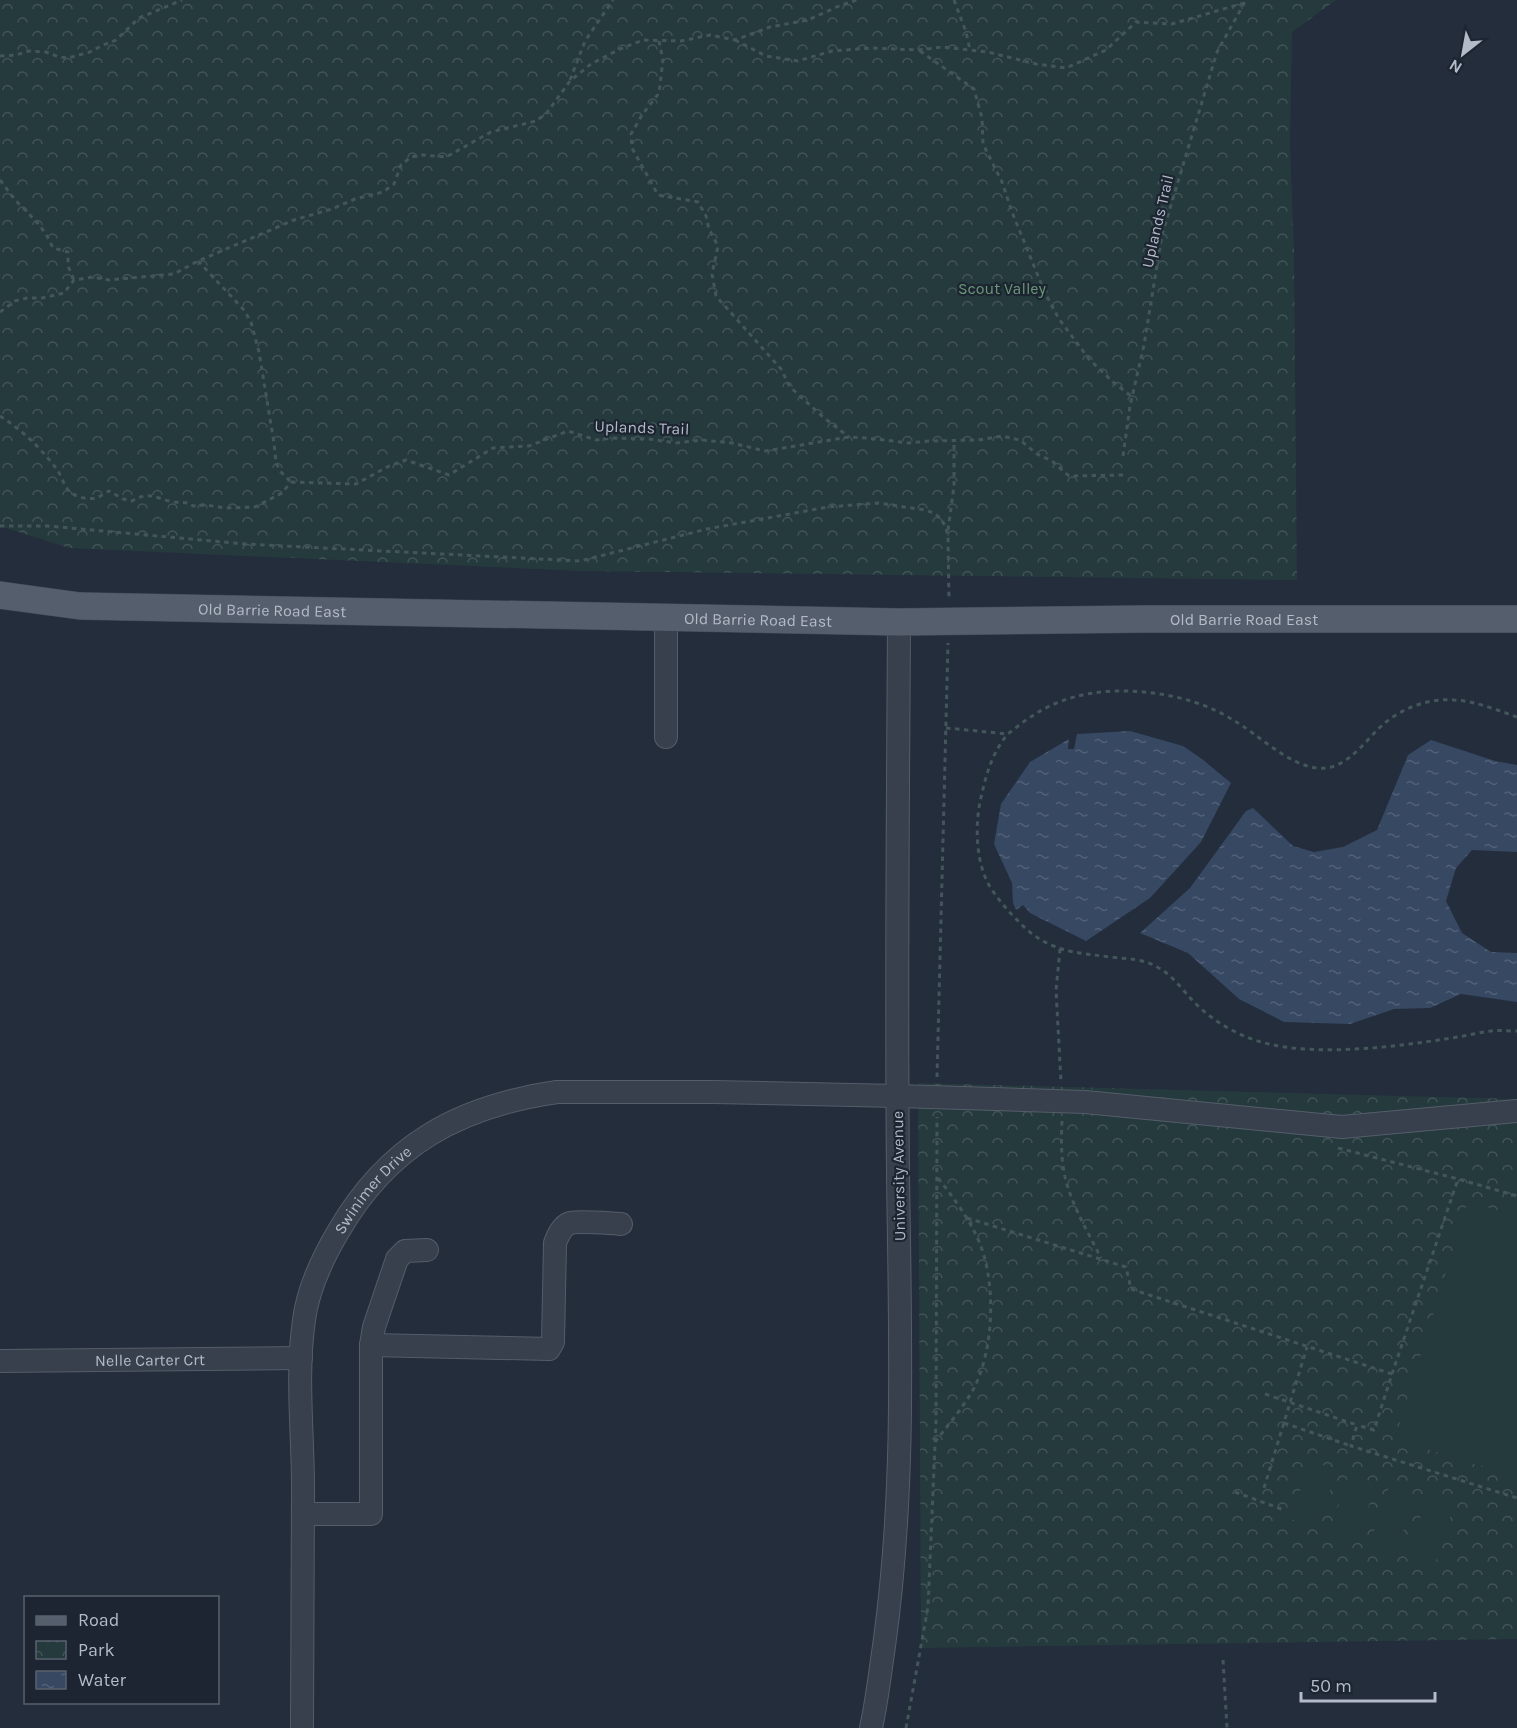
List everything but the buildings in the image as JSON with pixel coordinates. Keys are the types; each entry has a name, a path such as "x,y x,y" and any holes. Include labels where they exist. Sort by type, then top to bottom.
{"main road":[{"name":"Old Barrie Road East","path":"0,596 80,606 899,622 1146,619 1517,620"}],"street":[{"path":"666,617 666,737"},
{"name":"University Avenue","path":"871,1728 891,1600 901,1408 897,1096 899,622"},
{"name":"Swinimer Drive","path":"302,1728 301,1358 304,1319 314,1281 329,1247 349,1213 398,1156 452,1121 494,1104 557,1092 713,1092 1085,1102 1342,1127 1517,1111"},
{"path":"370,1345 549,1349 553,1342 555,1243 558,1236 563,1228 571,1223 621,1224"},
{"path":"303,1514 372,1514 370,1345 397,1259 405,1251 427,1250"},
{"name":"Nelle Carter Crt","path":"0,1361 301,1358"}],"path":[{"path":"0,56 29,51 46,52 68,58 90,52 116,40 139,18 182,0"},
{"path":"570,81 585,41 613,0"},
{"path":"735,40 770,27 808,20 857,0"},
{"path":"954,0 970,50"},
{"path":"0,312 15,301 64,293 74,280 93,277 109,280 174,274 198,261 294,220 382,192 394,184 401,165 411,157 446,157 491,132 536,121 546,114 570,81 591,64 644,40 681,40 710,35 735,40 766,56 798,61 831,51 871,48 918,50 943,47 988,52 1036,64 1066,68 1106,50 1136,22 1172,24 1245,2"},
{"name":"Uplands Trail","path":"1124,456 1132,396 1144,345 1162,235 1191,137 1206,96 1217,52 1245,2"},
{"path":"659,41 663,60 659,93 642,115 631,135 632,148 658,195 698,202 706,216 709,229 718,246 712,274 716,296 780,369 790,387 849,437"},
{"path":"918,50 974,89 982,118 983,144 1002,182 1012,212 1059,319 1089,359 1132,396"},
{"path":"0,180 46,232 53,248 68,252 68,266 74,280"},
{"path":"0,416 25,433 43,452 59,472 68,491 85,498 96,498 109,491 132,501 141,495 150,495 173,502 189,502 193,506 226,508 255,507 282,493 291,482 276,463 259,352 251,322 244,310 198,261"},
{"name":"Uplands Trail","path":"291,482 356,484 389,466 406,460 449,475 493,448 529,447 568,431 596,440 649,439 676,443 702,440 732,443 765,451 849,437 909,443 954,439 978,440 1002,436 1020,440 1037,454 1052,461 1069,476 1125,475"},
{"path":"947,534 954,486 954,439"},
{"path":"0,526 48,526 245,544 580,561 707,529 828,507 878,503 934,513 946,527 950,585"},
{"path":"906,1728 928,1607 935,1442 937,1097 948,639"},
{"path":"1517,717 1469,702 1451,699 1422,703 1386,722 1344,761 1319,769 1292,759 1232,719 1199,703 1143,692 1112,691 1083,694 1058,701 1040,710 1008,734 992,762 984,783 976,829 980,857 988,882 1006,909 1026,929 1047,944 1067,952 1141,960 1157,967 1170,976 1198,1006 1223,1025 1246,1037 1294,1048 1328,1049 1389,1047 1491,1031 1517,1031"},
{"path":"946,728 1008,734"},
{"path":"1336,1148 1517,1196"},
{"path":"935,1442 958,1414 973,1389 983,1367 992,1318 985,1259 977,1236 960,1206 937,1176"},
{"path":"1265,1394 1374,1430 1458,1179"},
{"path":"967,1218 1126,1267 1131,1290 1392,1374"},
{"path":"1264,1488 1307,1347"},
{"path":"1284,1423 1517,1498"},
{"path":"1351,1446 1357,1425"},
{"path":"1235,1492 1284,1510"},
{"path":"1223,1660 1227,1728"}],"green space":[{"name":"Scout Valley","path":"0,0 1336,0 1292,32 1290,144 1294,251 1297,580 581,571 69,548 0,526"},
{"path":"918,1083 1517,1099 1517,1639 921,1648"},
{"path":"1468,1201 1517,1217 1517,1477 1395,1439"},
{"path":"1310,1461 1337,1470 1317,1529 1291,1519"},
{"path":"1349,1475 1376,1484 1356,1543 1329,1534"},
{"path":"1389,1487 1415,1496 1395,1555 1369,1546"},
{"path":"1427,1499 1453,1508 1434,1567 1407,1558"}],"water":[{"path":"1130,731 1183,746 1231,783 1201,842 1150,898 1086,941 1030,913 1023,905 1016,910 1013,903 1012,883 994,844 1001,804 1030,762 1069,739 1068,749 1074,749 1077,734"},
{"path":"1431,740 1495,761 1517,765 1517,852 1472,850 1456,868 1446,901 1462,933 1491,952 1517,953 1517,1002 1461,994 1430,1008 1394,1009 1350,1024 1284,1022 1239,999 1188,953 1140,933 1190,888 1246,811 1253,808 1293,846 1314,852 1343,847 1377,830 1408,755"}]}
